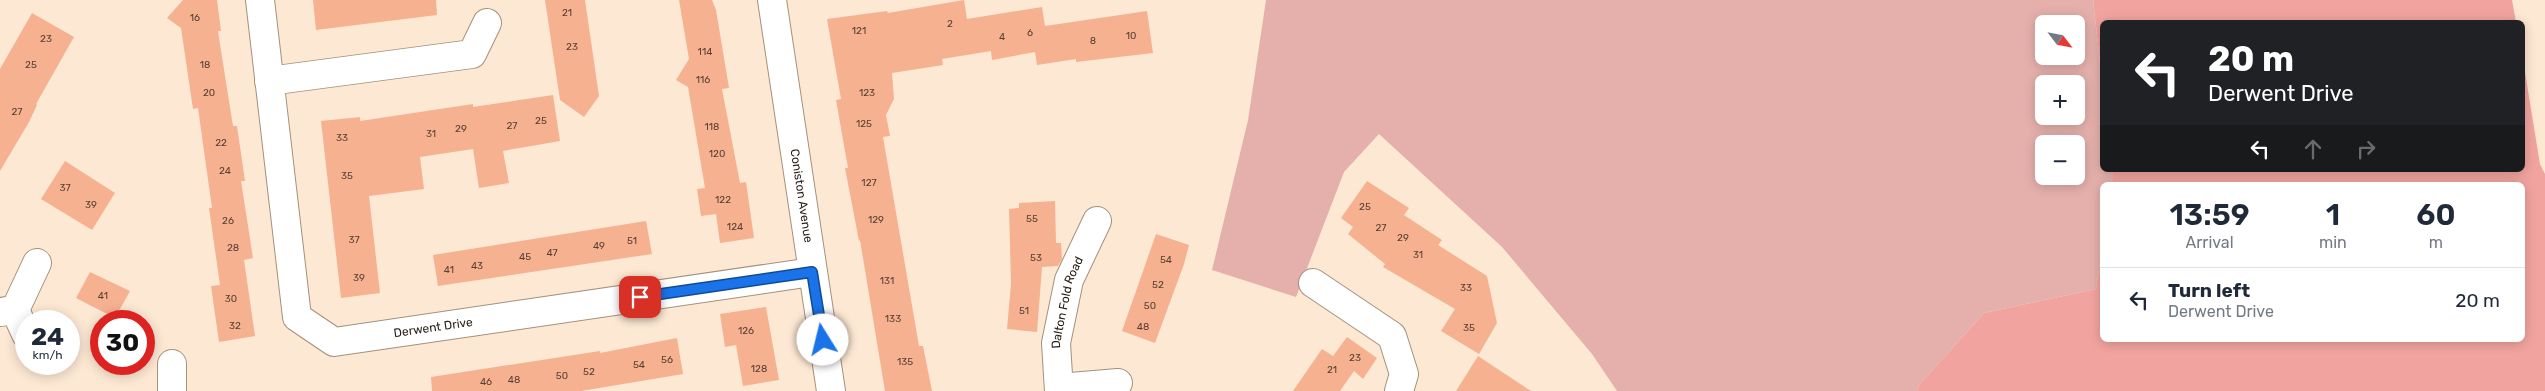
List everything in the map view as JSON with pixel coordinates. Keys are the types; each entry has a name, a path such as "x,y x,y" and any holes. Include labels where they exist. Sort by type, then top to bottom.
{"street":[{"name":"Derwent Drive","path":"260,0 297,317 334,342 812,272"},
{"name":"Coniston Avenue","path":"772,0 831,391"},
{"path":"269,81 472,54 487,23"},
{"name":"Dalton Fold Road","path":"1097,221 1069,280 1056,343 1059,390 1118,383"},
{"path":"14,318 37,262"},
{"path":"1313,283 1392,336 1404,374 1399,391"},
{"path":"172,364 172,391"}],"shaded area":[{"path":"1266,0 2093,0 2100,62 2100,172 2113,172 2113,182 2100,182 2100,263 2096,289 1984,313 1919,385 1917,391 1617,391 1592,354 1502,247 1379,134 1344,172 1296,297 1212,270 1248,120"},
{"path":"2093,0 2512,0 2516,20 2100,20 2100,62"},
{"path":"2525,72 2540,164 2545,174 2545,391 1917,391 1919,385 1984,313 2096,289 2100,263 2100,342 2525,342 2525,182 2113,182 2113,172 2525,172"}],"building":[{"path":"183,0 217,0 221,31 218,31 233,126 237,126 245,181 241,181 253,258 244,260 255,336 219,342 211,286 220,285 209,208 212,208 198,108 193,109 181,28 167,18"},
{"path":"313,0 436,0 437,15 316,30"},
{"path":"545,0 585,0 599,96 584,117 560,100"},
{"path":"679,0 712,0 716,10 729,88 722,89 740,183 746,182 754,238 720,243 716,214 701,216 697,189 705,188 688,87 676,80 689,59"},
{"path":"964,0 967,19 1042,7 1045,26 1147,11 1153,53 1076,62 1076,59 1037,65 1035,52 992,60 991,51 942,59 943,65 892,73 894,99 886,115 890,136 883,137 919,346 923,346 932,391 885,391 860,240 845,168 848,168 836,100 841,99 827,19 887,11 888,13"},
{"path":"32,13 74,37 36,104 29,122 0,171 0,69"},
{"path":"553,95 560,141 503,151 509,183 479,188 473,149 420,157 424,189 369,196 380,293 341,298 321,121 360,117 360,121 473,104 473,107"},
{"path":"65,161 115,193 92,230 41,199"},
{"path":"1367,181 1409,208 1404,215 1442,240 1438,245 1487,276 1497,323 1479,354 1441,331 1455,309 1383,267 1385,264 1348,234 1353,227 1341,218"},
{"path":"1055,201 1056,243 1061,243 1062,259 1058,266 1042,267 1037,332 1007,329 1011,284 1009,209 1019,208 1019,203"},
{"path":"646,221 652,254 438,286 433,255"},
{"path":"1156,234 1189,245 1184,264 1155,343 1122,331"},
{"path":"90,272 130,291 119,310 99,310 76,298"},
{"path":"766,307 779,380 743,386 736,345 725,347 720,314"},
{"path":"1347,337 1377,358 1363,379 1354,371 1340,391 1293,391 1322,349 1333,356"},
{"path":"677,338 683,374 581,391 432,391 431,377 600,351 600,353"},
{"path":"1478,356 1531,391 1456,391"}],"route":[{"path":"640,297 812,272 823,340"}]}
